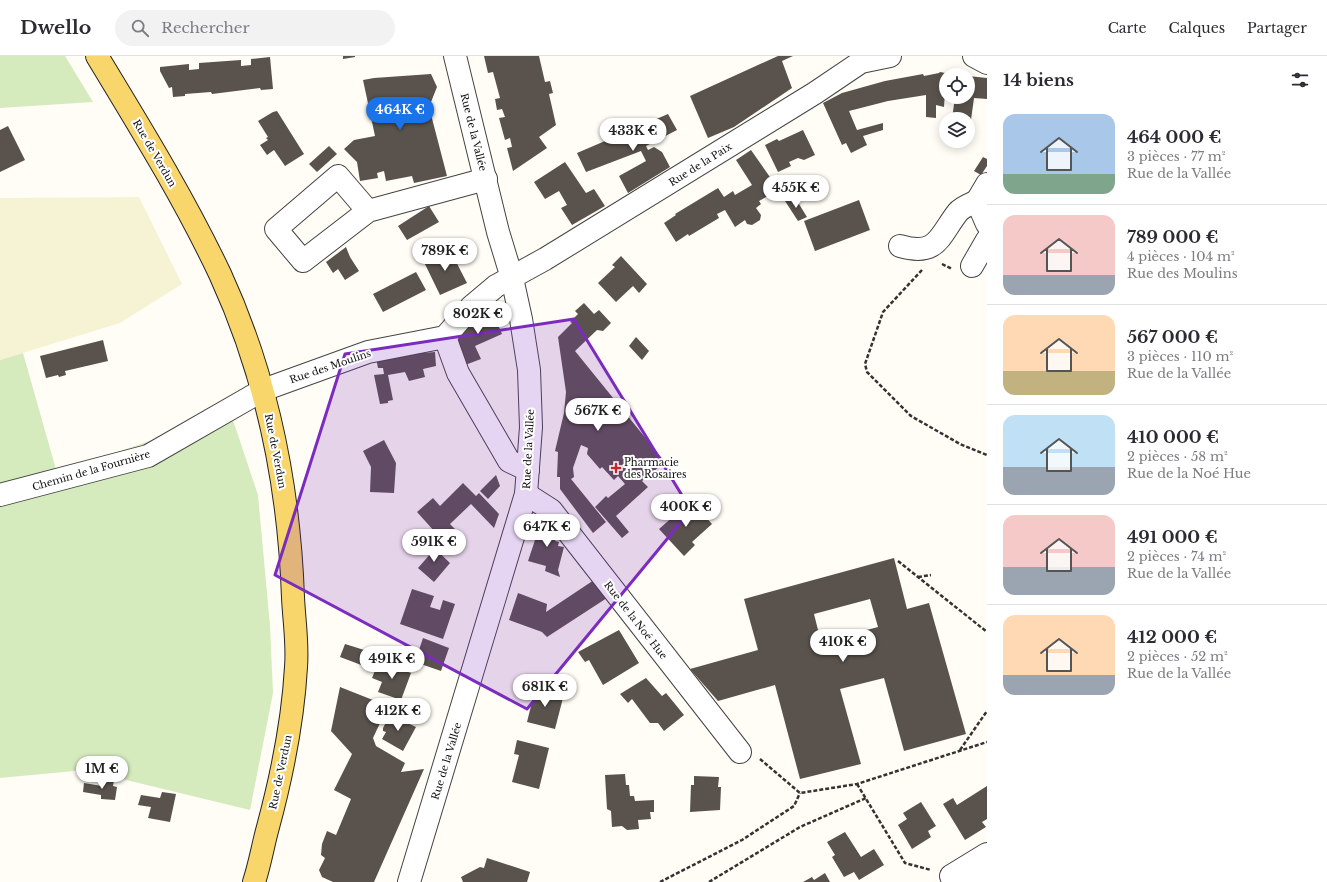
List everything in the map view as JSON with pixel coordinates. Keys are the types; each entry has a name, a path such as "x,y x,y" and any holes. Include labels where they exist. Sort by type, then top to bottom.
{"main road":[{"name":"Rue de Verdun","path":"97,56 168,173 220,274 242,329 263,390 276,443 285,500 292,563 296,666 290,726 280,779 254,882"}],"street":[{"name":"Rue de la Vallée","path":"409,882 526,494 531,428 529,370 512,278 498,232 455,56"},
{"name":"Rue de la Paix","path":"512,278 808,97 859,59 890,56"},
{"path":"974,56 987,63"},
{"path":"368,211 486,179"},
{"path":"900,246 911,249 930,247 942,238 959,211 982,193 987,224"},
{"path":"972,266 987,240"},
{"path":"512,278 496,286 471,307 445,337 458,373 509,461 528,470"},
{"name":"Rue des Moulins","path":"263,390 368,352 445,337"},
{"name":"Chemin de la Fournière","path":"0,495 148,456 263,390"},
{"name":"Rue de la Noé Hue","path":"526,494 551,510 740,752"},
{"path":"952,879 987,854"},
{"path":"952,879 987,875"}],"path":[{"path":"940,263 967,277 972,266"},
{"path":"926,265 883,312 865,364 867,372 911,416 960,444 987,455"},
{"path":"898,561 987,632"},
{"path":"918,577 931,575"},
{"path":"959,751 987,711"},
{"path":"800,794 857,784 987,742"},
{"path":"740,752 753,753 800,794"},
{"path":"857,784 905,863 952,879"},
{"path":"660,882 742,840 794,806 800,794"},
{"path":"709,882 800,827 866,798"}],"highlighted area":[{"path":"574,319 691,510 527,709 275,575 345,354"}],"shaded area":[{"path":"139,197 182,284 120,323 0,360 0,198"}],"green space":[{"path":"0,56 65,56 93,102 0,108"},
{"path":"23,353 57,473 161,437 227,402 258,495 270,626 273,693 250,810 85,770 0,778 0,360"}],"building":[{"path":"343,56 355,56 355,57 343,59"},
{"path":"484,56 539,56 545,82 550,81 553,93 549,94 556,125 539,137 547,148 513,171 507,148 512,147 510,138 505,140 499,118 505,117 502,109 497,110 495,99 500,98 493,72 488,73"},
{"path":"778,56 793,56 782,61 792,88 734,127 708,138 690,96"},
{"path":"270,57 273,89 261,90 260,88 212,94 211,92 185,94 185,96 173,97 172,87 169,88 160,71 160,67 189,64 189,70 199,69 199,63 241,60 241,66 251,65 251,59"},
{"path":"939,73 939,104 944,104 944,107 936,105 936,118 926,117 926,95 888,101 849,111 857,130 883,123 883,130 863,136 867,145 851,153 846,143 842,145 823,103 842,93 885,81 923,74 924,76"},
{"path":"431,74 437,87 429,107 447,176 414,183 412,176 386,181 384,171 377,173 378,178 360,181 357,162 344,149 354,140 375,136 363,80"},
{"path":"975,77 987,78 987,99 975,98"},
{"path":"954,104 973,104 972,112 953,112"},
{"path":"277,111 304,154 285,166 274,150 267,155 260,145 268,140 266,138 268,137 258,121"},
{"path":"668,114 677,130 646,146 648,150 654,147 662,152 670,167 628,193 619,176 646,161 641,151 586,172 577,153"},
{"path":"8,126 25,160 0,172 0,130"},
{"path":"803,130 815,155 804,160 798,158 789,162 791,166 778,172 765,145 777,139 779,141"},
{"path":"329,146 337,154 317,172 309,164"},
{"path":"751,150 779,190 759,201 761,204 756,208 761,215 760,220 752,225 747,224 745,220 735,227 725,210 717,214 719,218 676,242 664,223 676,215 675,214 718,188 724,197 733,191 735,195 752,185 736,160"},
{"path":"983,157 987,159 987,166 981,175 974,171"},
{"path":"565,162 586,193 594,189 605,206 572,225 561,208 567,205 559,191 545,199 534,182"},
{"path":"794,196 807,217 798,221 785,201"},
{"path":"859,200 870,230 815,251 804,221"},
{"path":"429,206 439,222 407,240 398,226"},
{"path":"346,247 350,257 359,271 345,280 338,269 333,273 326,262"},
{"path":"450,250 467,283 440,295 422,258 430,254 432,258"},
{"path":"621,256 647,284 639,293 633,286 616,302 598,283 615,267 612,265"},
{"path":"416,272 426,290 383,312 373,294"},
{"path":"584,303 594,314 599,310 611,323 603,331 597,330 575,351 665,462 642,481 648,487 616,516 629,532 622,538 595,507 606,496 608,498 625,484 618,476 614,480 602,467 600,469 587,454 588,448 581,445 573,468 574,477 571,479 606,522 593,533 560,489 560,477 557,477 558,452 555,451 564,413 566,392 558,337 572,323 570,322 578,314 575,311"},
{"path":"489,304 502,334 475,346 481,359 465,365 456,346 460,334"},
{"path":"636,337 649,351 642,360 629,346"},
{"path":"103,340 108,361 65,371 66,375 59,377 58,375 46,378 40,356"},
{"path":"423,349 423,353 435,352 436,366 423,369 425,377 409,381 405,372 388,375 393,400 388,401 388,403 380,404 374,375 384,374 383,368 378,368 376,358"},
{"path":"384,440 396,463 394,493 370,492 371,467 363,451"},
{"path":"496,475 500,486 488,499 480,491"},
{"path":"463,483 476,496 479,493 499,514 494,528 471,504 450,524 456,530 444,542 417,512 433,498 440,506"},
{"path":"691,501 712,524 692,542 695,545 684,556 659,529"},
{"path":"542,519 550,521 558,531 555,541 559,542 558,546 564,547 558,570 560,577 545,571 546,566 528,561"},
{"path":"425,539 450,563 434,582 418,568 432,552 422,543"},
{"path":"894,558 907,609 929,603 966,734 904,751 884,678 840,689 861,764 800,779 775,685 718,701 690,669 758,650 744,599","holes":["870,599 878,627 821,642 814,614"]},
{"path":"597,578 610,596 547,637 542,632 509,620 518,593 547,604 546,612"},
{"path":"412,589 434,596 430,607 440,610 443,600 455,604 443,639 400,624"},
{"path":"619,630 639,663 603,685 589,660 585,662 578,652"},
{"path":"423,638 449,648 441,671 415,662"},
{"path":"345,644 377,654 373,665 366,662 364,666 340,657"},
{"path":"379,661 411,673 401,700 378,692 382,682 372,678"},
{"path":"646,678 662,696 666,693 684,715 664,731 658,723 650,723 632,699 628,703 620,694"},
{"path":"536,686 564,694 555,729 527,722"},
{"path":"340,687 388,706 373,738 376,746 405,763 401,772 424,769 374,882 333,882 322,877 319,870 325,858 321,855 322,844 327,831 336,835 351,799 334,790 352,754 331,731"},
{"path":"390,715 416,727 403,751 382,739 386,732 383,731 383,728"},
{"path":"517,740 549,748 539,789 512,782 519,755 514,754"},
{"path":"625,774 626,785 629,785 630,796 634,796 635,801 654,800 654,812 650,812 651,819 638,820 639,829 627,830 622,826 612,827 611,811 607,809 605,775"},
{"path":"694,776 719,777 718,787 721,787 720,810 690,812 691,785 694,785"},
{"path":"104,780 114,780 113,786 117,787 115,800 101,799 101,795 83,792 84,783 102,786"},
{"path":"987,786 987,819 982,822 986,827 965,840 943,804 953,798 957,805"},
{"path":"162,792 176,794 170,822 148,818 151,807 138,805 141,795 160,798"},
{"path":"921,802 936,826 928,831 931,837 912,849 898,825 907,819 903,813"},
{"path":"845,832 861,857 874,849 884,865 859,880 854,872 844,877 832,857 835,855 827,842"},
{"path":"487,858 530,872 527,882 463,882 461,877 480,867 484,868"},
{"path":"825,873 830,882 803,882 812,877 814,880"}],"place":[{"name":"Pharmacie des Rosaires","path":"616,468"}]}
